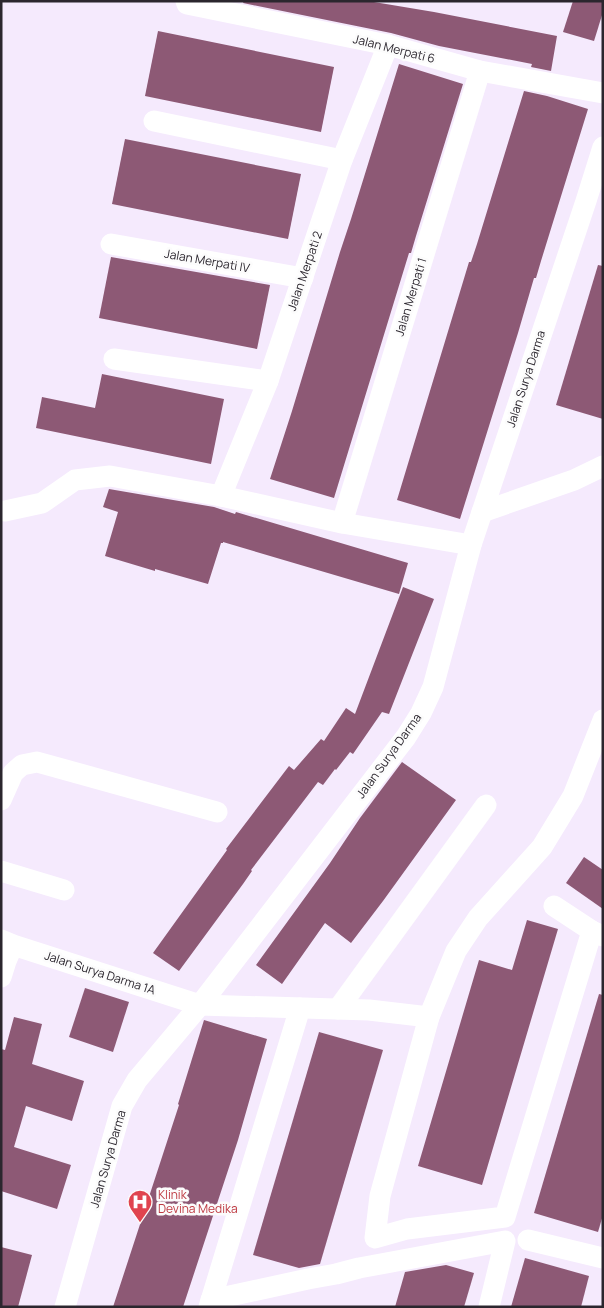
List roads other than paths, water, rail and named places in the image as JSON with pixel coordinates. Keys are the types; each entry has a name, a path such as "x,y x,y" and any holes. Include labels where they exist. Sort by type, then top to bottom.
{"street":[{"name":"Jalan Merpati 6","path":"186,1 188,4 388,46 480,71 603,94"},
{"name":"Jalan Merpati 2","path":"221,496 268,381 342,160 388,46"},
{"name":"Jalan Merpati 1","path":"342,523 480,71"},
{"path":"154,121 342,160"},
{"name":"Jalan Surya Darma","path":"65,1307 122,1106 137,1080 200,1005 406,737 421,713 433,687 471,545 603,147"},
{"name":"Jalan Merpati IV","path":"111,244 303,278"},
{"path":"114,359 268,381"},
{"path":"482,512 574,480 603,466"},
{"path":"2,513 42,504 75,480 110,476 221,496 342,523 471,545"},
{"path":"554,906 597,934 505,1217 407,1229 376,1238 380,1196 429,1017 456,951 478,918 542,847 572,796 603,720"},
{"path":"1,800 13,773 22,765 37,762 217,812"},
{"path":"338,1009 486,805"},
{"path":"1,871 64,890"},
{"path":"1,977 6,961 7,942"},
{"name":"Jalan Surya Darma 1A","path":"7,942 200,1005 369,1010 429,1017"},
{"path":"210,1304 300,1008"},
{"path":"210,1304 360,1268 505,1240 489,1307"},
{"path":"528,1240 603,1258"}],"place":[{"name":"Klinik Devina Medika","path":"140,1223"}]}
